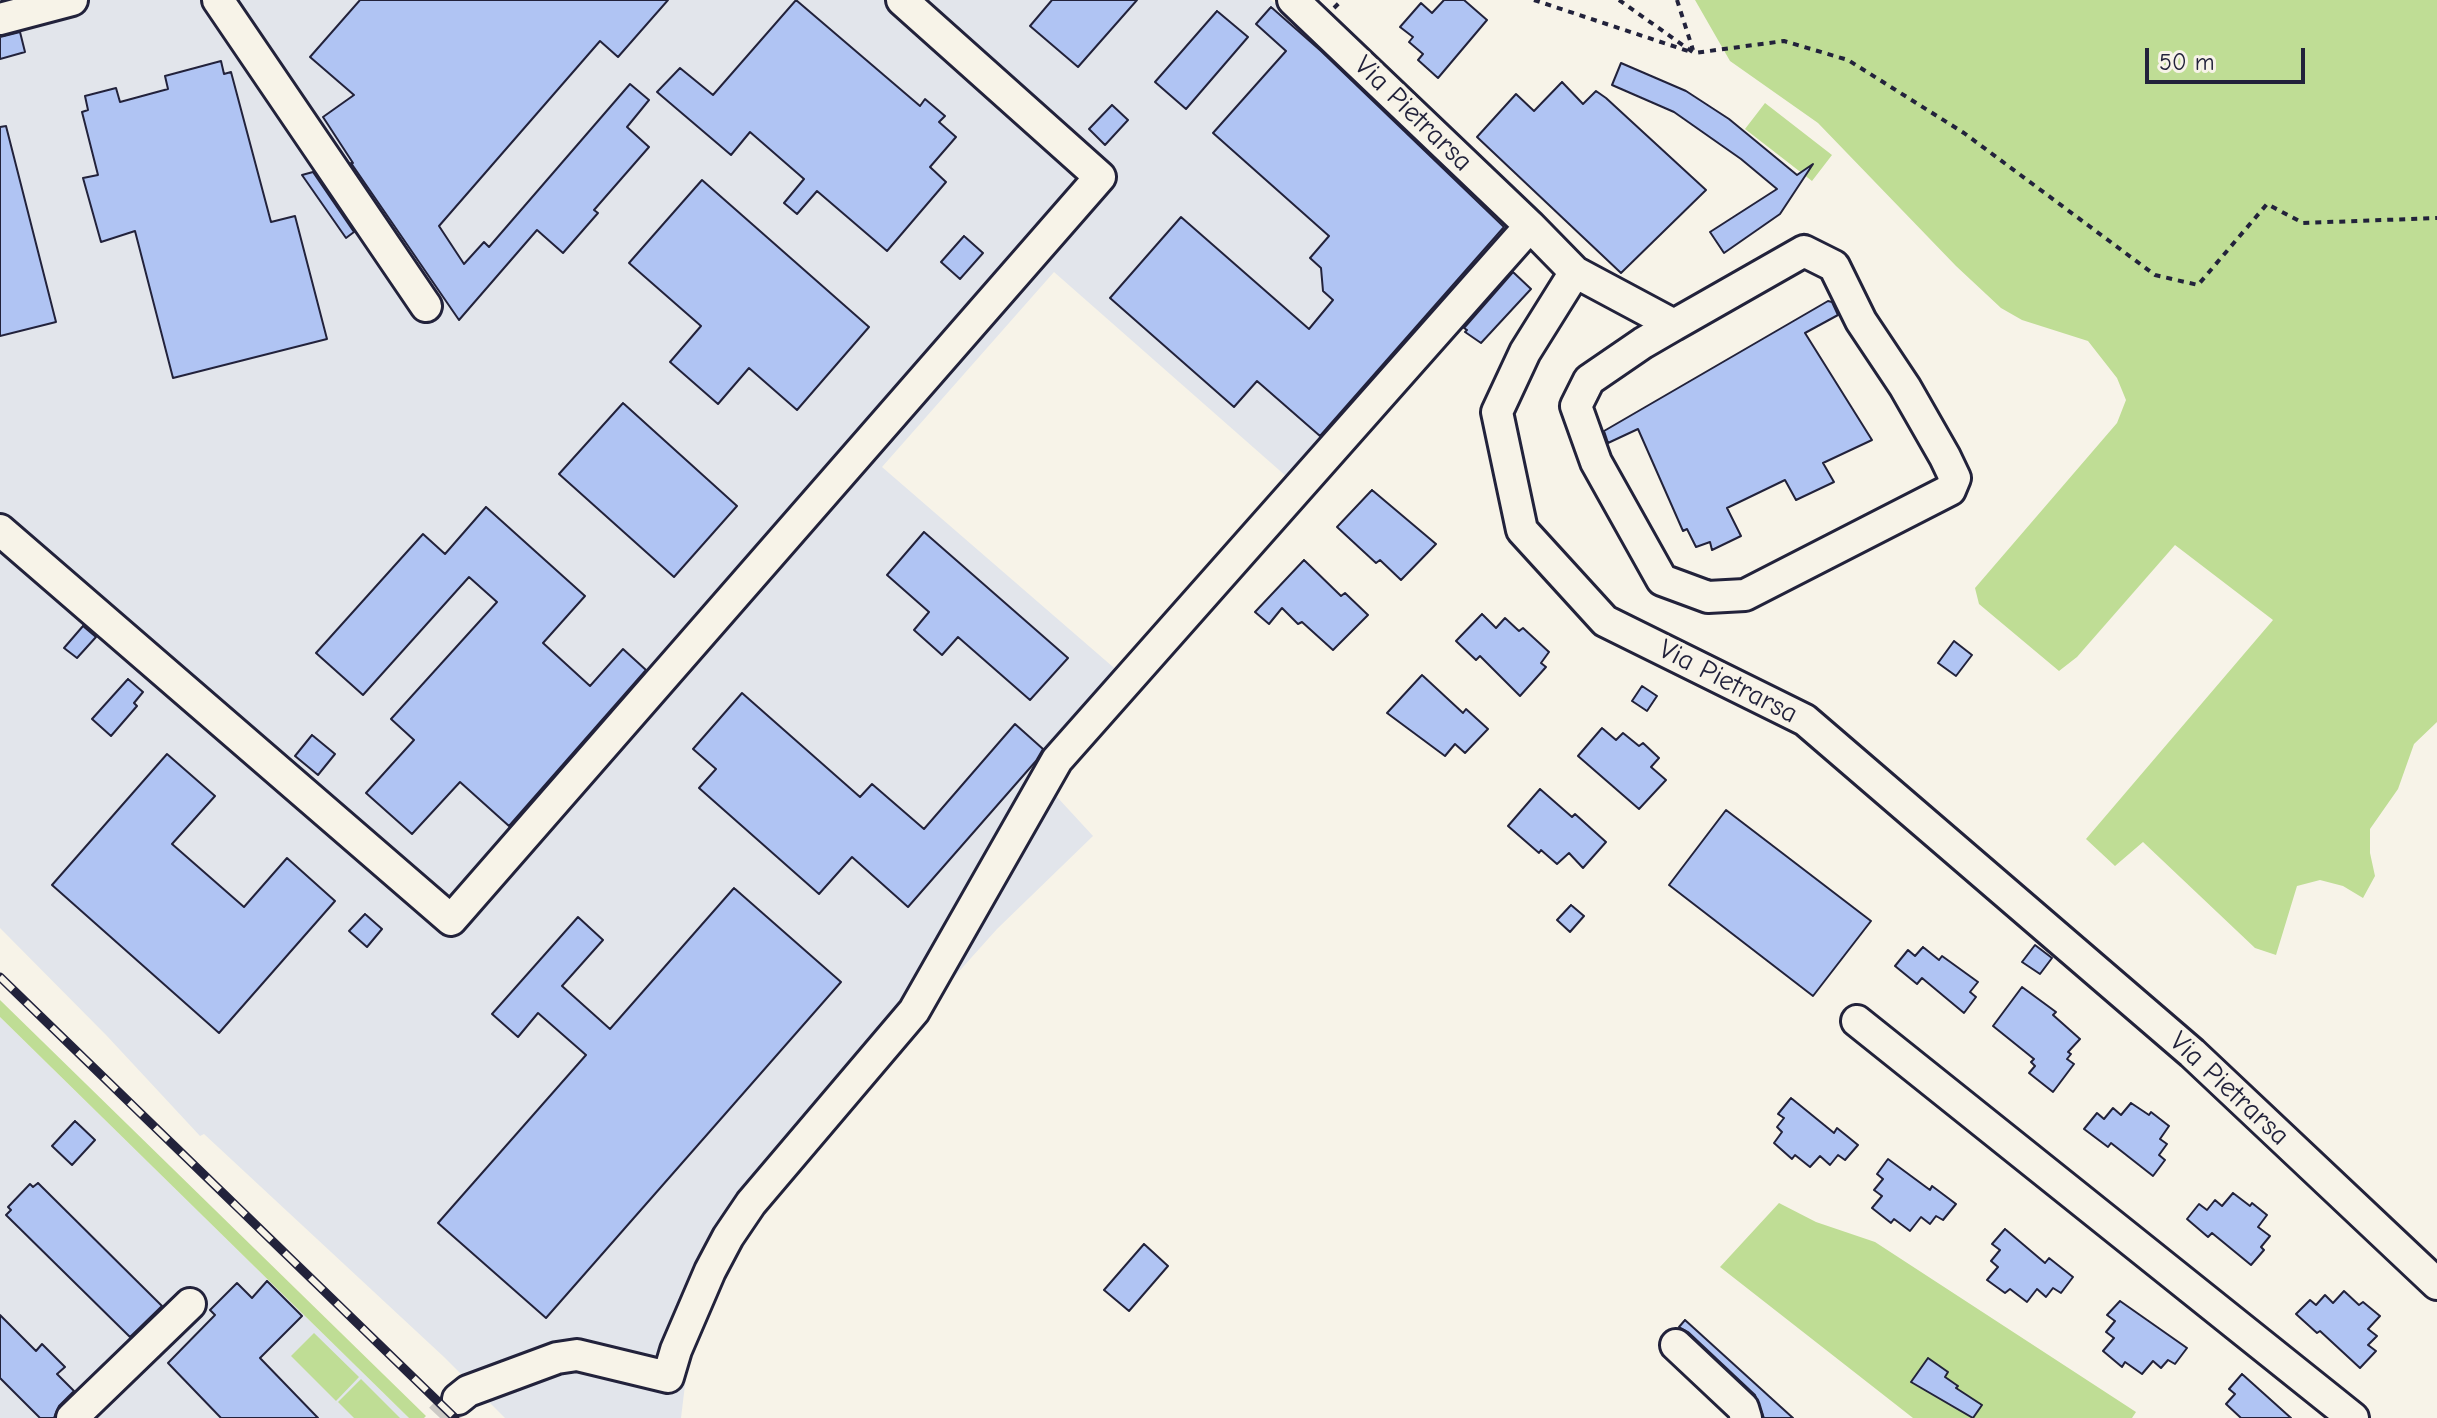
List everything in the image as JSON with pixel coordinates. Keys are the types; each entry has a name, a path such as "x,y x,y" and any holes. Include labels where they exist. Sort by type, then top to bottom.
{"street":[{"path":"0,19 72,0"},
{"path":"218,0 426,306"},
{"path":"0,530 451,920 1100,177 902,0"},
{"name":"Via Pietrarsa","path":"1293,0 1575,272 1525,352 1497,412 1522,530 1605,621 1805,720 2192,1053 2437,1284"},
{"path":"458,1399 468,1391 542,1363 577,1355 668,1377 676,1350 728,1237 751,1203 914,1011 1057,760 1530,226"},
{"path":"1804,251 1834,266 1861,321 1905,387 1945,457 1955,478 1950,490 1745,595 1708,597 1662,580 1596,462 1576,406 1589,380 1674,325 1804,251"},
{"path":"1575,272 1674,325"},
{"path":"1857,1021 2353,1418"},
{"path":"72,1418 190,1304"},
{"path":"1676,1345 1743,1408 1746,1418"}],"path":[{"path":"1534,0 1694,53 1784,41 1848,60 1964,133 2155,275 2198,285 2267,204 2303,223 2437,218"},
{"path":"1619,0 1694,53"},
{"path":"1677,0 1694,53"}],"shaded area":[{"path":"0,0 1271,0 1516,221 1287,477 1054,272 882,467 1135,686 1046,785 1093,836 997,929 773,1179 691,1335 681,1418 505,1418 444,1357 204,1134 200,1136 0,928"},
{"path":"0,1017 409,1418 0,1418"}],"green space":[{"path":"1695,0 2437,0 2437,722 2414,744 2398,789 2370,829 2370,853 2375,876 2363,898 2343,886 2320,880 2297,886 2276,955 2255,948 2143,842 2115,866 2086,839 2273,620 2175,545 2077,657 2059,671 1979,604 1975,588 2117,423 2126,400 2117,378 2088,341 2022,320 2001,308 1956,266 1818,123 1730,61"},
{"path":"1765,103 1832,155 1812,181 1745,129"},
{"path":"0,1000 426,1416 409,1418 0,1017"},
{"path":"1779,1203 1816,1222 1875,1242 2136,1412 2132,1418 1913,1418 1720,1267"},
{"path":"314,1333 359,1377 336,1401 291,1356"},
{"path":"361,1379 400,1418 354,1418 338,1402"}],"building":[{"path":"360,0 668,0 618,57 600,41 439,226 464,264 484,242 489,247 630,84 649,100 627,127 649,147 594,210 598,213 563,253 537,230 459,320 323,117 354,95 310,57"},
{"path":"796,0 920,106 925,99 945,116 939,122 956,137 930,167 946,182 887,251 817,191 797,214 784,203 804,179 750,132 731,155 657,92 680,68 713,95"},
{"path":"1052,0 1137,0 1078,67 1030,26"},
{"path":"1444,0 1464,0 1487,20 1438,78 1418,60 1423,54 1409,42 1413,37 1400,27 1421,3 1432,13"},
{"path":"1271,7 1504,227 1320,436 1257,381 1234,407 1110,298 1181,217 1309,329 1333,300 1323,291 1321,268 1310,258 1329,236 1213,133 1286,51 1256,24"},
{"path":"1217,11 1248,37 1186,109 1155,82"},
{"path":"20,32 25,52 0,59 0,37"},
{"path":"221,61 224,74 231,72 271,222 295,216 327,339 173,378 135,231 101,242 83,178 98,175 82,112 88,110 85,96 116,88 120,102 168,89 165,76"},
{"path":"1621,63 1686,91 1729,119 1797,175 1813,164 1780,214 1724,253 1710,232 1777,189 1741,159 1674,112 1612,85"},
{"path":"1562,82 1583,104 1596,91 1606,98 1706,190 1621,273 1477,137 1516,94 1534,111"},
{"path":"1112,105 1128,120 1105,145 1089,129"},
{"path":"6,126 56,322 0,336 0,127"},
{"path":"313,172 354,232 346,238 302,175"},
{"path":"702,180 869,327 797,410 749,368 718,404 670,362 701,326 629,263"},
{"path":"964,236 983,253 960,279 941,262"},
{"path":"1513,272 1531,289 1481,343 1464,328"},
{"path":"1828,301 1832,302 1838,315 1805,333 1872,440 1823,463 1834,482 1796,500 1785,480 1727,508 1741,536 1712,550 1710,542 1696,547 1687,529 1683,531 1638,429 1608,443 1604,431"},
{"path":"623,403 737,506 674,577 559,474"},
{"path":"1372,490 1436,544 1401,580 1380,560 1376,563 1337,527"},
{"path":"486,507 585,596 543,643 590,686 623,649 646,670 509,826 460,782 412,834 366,793 414,740 391,719 497,602 469,577 363,695 316,653 423,534 445,554"},
{"path":"924,532 1068,658 1030,700 958,637 942,655 914,630 929,612 887,575"},
{"path":"1304,560 1341,596 1345,593 1368,615 1333,650 1282,608 1269,624 1255,612"},
{"path":"1482,614 1496,628 1505,618 1519,631 1523,628 1549,652 1541,663 1546,667 1520,696 1480,656 1476,660 1456,641"},
{"path":"83,626 96,637 77,658 64,648"},
{"path":"1954,641 1972,655 1956,676 1938,663"},
{"path":"1422,675 1463,713 1466,709 1488,729 1465,753 1455,744 1445,756 1387,713"},
{"path":"128,679 143,692 134,703 137,706 111,736 92,719"},
{"path":"1642,686 1657,696 1647,711 1632,701"},
{"path":"742,693 860,797 872,784 924,829 1015,724 1043,749 1036,761 908,907 852,857 819,894 699,788 716,769 693,749"},
{"path":"1602,728 1616,740 1623,733 1639,746 1643,743 1659,758 1651,767 1666,780 1639,809 1578,756"},
{"path":"312,735 335,754 318,775 295,756"},
{"path":"167,754 215,796 172,844 244,907 287,858 335,901 219,1033 52,885"},
{"path":"1540,789 1572,817 1575,814 1606,842 1583,868 1569,853 1557,864 1508,826"},
{"path":"1726,810 1871,921 1813,996 1669,885"},
{"path":"734,888 841,982 546,1318 438,1223 586,1055 538,1013 518,1037 492,1014 578,917 603,940 562,986 610,1029"},
{"path":"1571,905 1584,916 1570,932 1557,920"},
{"path":"365,914 382,929 367,947 349,931"},
{"path":"2035,945 2052,958 2040,974 2022,962"},
{"path":"1923,947 1939,960 1942,956 1978,982 1970,992 1976,997 1964,1013 1922,978 1917,984 1895,966 1908,950 1915,956"},
{"path":"2022,987 2056,1012 2053,1015 2080,1039 2068,1052 2071,1054 2067,1059 2074,1064 2053,1092 2029,1073 2035,1066 2031,1062 2034,1059 1993,1026"},
{"path":"1791,1098 1834,1133 1837,1128 1858,1145 1845,1160 1838,1155 1830,1165 1820,1156 1810,1167 1795,1155 1792,1159 1774,1143 1782,1132 1777,1127 1784,1118 1778,1114"},
{"path":"2131,1103 2149,1115 2151,1112 2169,1126 2160,1139 2167,1144 2159,1155 2165,1160 2153,1176 2111,1143 2108,1147 2084,1129 2097,1113 2104,1119 2113,1108 2121,1115"},
{"path":"75,1121 95,1140 72,1165 52,1146"},
{"path":"1888,1159 1930,1190 1932,1186 1956,1204 1943,1220 1936,1216 1930,1224 1921,1217 1910,1231 1894,1219 1891,1223 1872,1208 1882,1196 1874,1190 1883,1179 1877,1174"},
{"path":"38,1183 162,1306 130,1337 6,1215 11,1210 8,1207 30,1184 33,1187"},
{"path":"2233,1193 2267,1215 2258,1227 2270,1236 2261,1247 2264,1250 2251,1265 2212,1233 2208,1237 2187,1219 2199,1204 2207,1210 2215,1200 2222,1206"},
{"path":"2005,1229 2045,1263 2049,1258 2073,1277 2061,1293 2053,1288 2046,1297 2037,1289 2027,1302 2010,1289 2005,1293 1987,1280 1998,1267 1991,1261 2000,1250 1992,1244"},
{"path":"1144,1244 1168,1266 1129,1311 1104,1290"},
{"path":"267,1281 302,1316 260,1358 318,1418 221,1418 168,1363 215,1315 210,1310 237,1283 252,1298"},
{"path":"2344,1291 2359,1305 2363,1302 2380,1316 2368,1329 2377,1336 2368,1345 2376,1351 2360,1368 2320,1331 2317,1333 2296,1314 2310,1300 2316,1305 2325,1295 2333,1303"},
{"path":"2120,1301 2187,1348 2175,1364 2168,1360 2161,1368 2153,1361 2142,1374 2125,1362 2122,1367 2103,1351 2114,1338 2106,1332 2115,1321 2107,1315"},
{"path":"0,1315 36,1351 42,1344 65,1367 57,1374 74,1391 59,1406 54,1418 40,1418 0,1378"},
{"path":"1685,1320 1793,1418 1764,1418 1755,1395 1679,1327"},
{"path":"1928,1358 1948,1372 1945,1377 1958,1386 1956,1388 1982,1405 1973,1418 1911,1382"},
{"path":"2242,1374 2291,1418 2241,1418 2226,1404 2235,1394 2229,1389"}],"tunnel":[{"path":"440,1418 458,1399"}],"railway":[{"path":"0,977 455,1418"}]}
